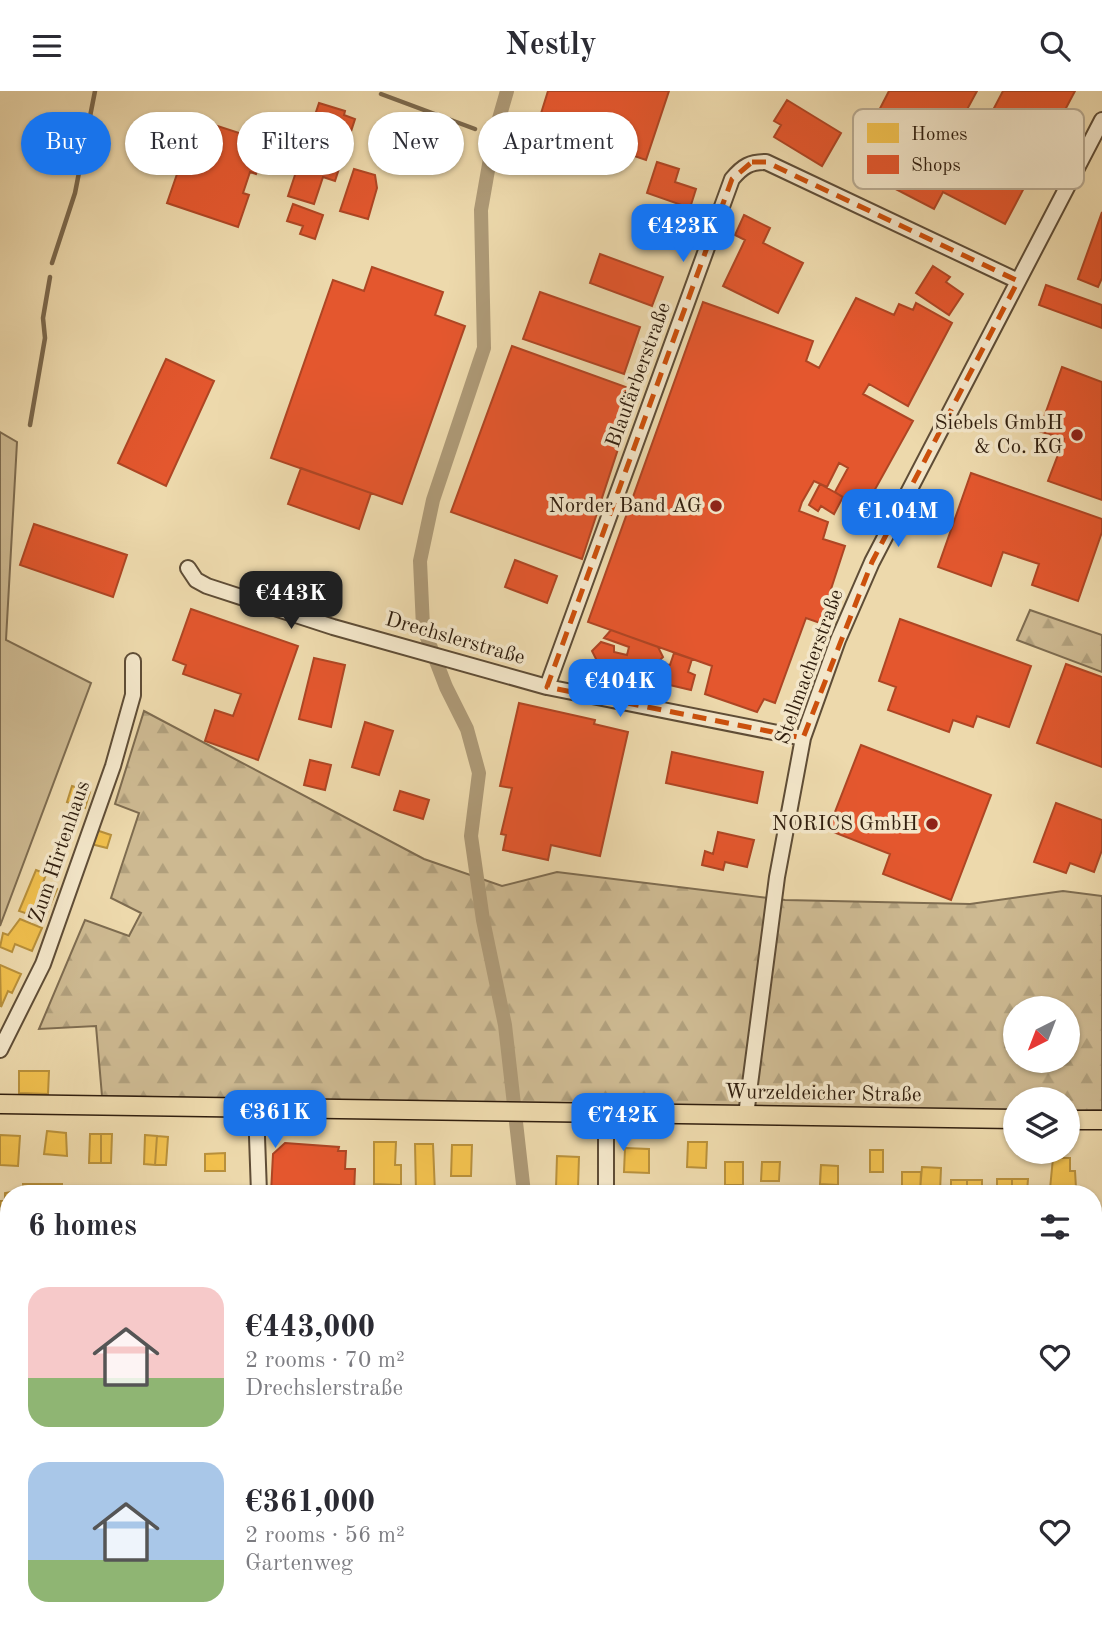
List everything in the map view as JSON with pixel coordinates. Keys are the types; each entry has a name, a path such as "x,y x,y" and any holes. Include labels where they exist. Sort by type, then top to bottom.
{"main road":[{"name":"Wurzeldeicher Straße","path":"0,1104 1003,1119"},
{"path":"1080,1120 1102,1120"}],"street":[{"name":"Stellmacherstraße","path":"1084,154 1102,120"},
{"name":"Blaufärberstraße","path":"547,687 728,191 742,167 752,162 766,162 1017,281"},
{"name":"Stellmacherstraße","path":"746,1115 777,877 803,738 838,640 872,562 1066,189"},
{"name":"Drechslerstraße","path":"188,568 196,580 207,586 421,652 547,687 803,738"},
{"name":"Zum Hirtenhaus","path":"0,1050 43,964 113,766 133,695 133,661"},
{"path":"256,1108 259,1185"},
{"path":"606,1112 606,1185"}],"highlighted area":[{"path":"752,162 766,162 1018,281 872,562 803,738 547,687 732,179"}],"green space":[{"path":"0,432 17,442 6,640 91,683 0,926"},
{"path":"1030,610 1102,635 1102,672 1017,640"},
{"path":"144,711 424,859 502,886 557,872 785,900 970,904 1063,891 1102,896 1102,1110 1080,1111 1080,1087 1003,1087 1003,1112 102,1096 96,1026 39,1029 85,920 129,936 141,913 111,898 139,813 115,804"}],"building: Homes":[{"path":"72,786 90,792 85,808 67,802"},
{"path":"96,830 111,835 107,848 91,844"},
{"path":"36,870 46,874 43,883 57,889 47,913 33,908 31,915 19,911"},
{"path":"20,919 42,928 32,951 15,944 12,952 0,947 3,933 8,935"},
{"path":"0,965 21,974 12,993 8,991 1,1007"},
{"path":"19,1071 49,1071 48,1094 19,1093"},
{"path":"47,1131 66,1133 67,1156 44,1154"},
{"path":"90,1134 101,1134 101,1163 89,1163"},
{"path":"101,1134 112,1134 111,1163 101,1163"},
{"path":"0,1135 20,1136 18,1166 0,1165"},
{"path":"145,1135 157,1136 155,1165 144,1164"},
{"path":"157,1136 168,1137 166,1165 155,1165"},
{"path":"374,1142 396,1142 395,1165 401,1165 401,1185 374,1184"},
{"path":"688,1142 707,1142 706,1168 687,1167"},
{"path":"415,1144 433,1144 435,1185 416,1185"},
{"path":"452,1145 472,1145 471,1176 451,1176"},
{"path":"625,1148 649,1149 649,1173 624,1172"},
{"path":"870,1150 883,1150 883,1172 870,1172"},
{"path":"225,1153 225,1171 205,1171 205,1154"},
{"path":"557,1156 579,1157 578,1185 556,1185"},
{"path":"725,1162 743,1162 743,1185 725,1185"},
{"path":"762,1162 780,1162 779,1181 761,1181"},
{"path":"1052,1164 1070,1164 1070,1171 1075,1171 1076,1185 1050,1185"},
{"path":"821,1165 838,1166 838,1185 820,1184"},
{"path":"922,1167 941,1168 940,1185 920,1185"},
{"path":"902,1172 921,1172 920,1185 902,1185"},
{"path":"997,1179 1012,1179 1012,1185 997,1185"},
{"path":"1012,1179 1028,1179 1028,1185 1012,1185"},
{"path":"951,1180 967,1180 967,1185 951,1185"},
{"path":"967,1180 982,1180 982,1185 967,1185"},
{"path":"23,1184 62,1184 62,1185"}],"building: Shops":[{"path":"548,91 669,91 646,160 638,157 638,112 541,112"},
{"path":"889,91 977,91 967,109 880,109"},
{"path":"1003,91 1075,91 1066,109 994,109"},
{"path":"787,100 841,133 822,166 774,137 781,125 774,121"},
{"path":"319,103 345,111 345,112 316,112"},
{"path":"223,128 237,132 237,175 249,175 243,193 249,195 238,227 167,203 177,175 223,175"},
{"path":"657,162 679,169 675,182 696,189 690,208 647,193"},
{"path":"354,169 375,175 377,188 368,219 340,211"},
{"path":"295,175 337,175 335,181 323,177 314,204 288,196"},
{"path":"896,189 1023,189 1005,224 943,192 934,209"},
{"path":"293,204 323,215 315,239 300,234 303,226 287,221"},
{"path":"1102,212 1102,278 1098,287 1078,279"},
{"path":"744,215 770,228 763,243 803,263 778,313 723,286 745,240 735,235"},
{"path":"600,254 663,277 652,306 590,283"},
{"path":"933,266 950,277 946,282 963,294 949,315 916,293"},
{"path":"372,267 443,292 435,315 465,326 402,504 271,458 333,280 364,291"},
{"path":"1046,285 1102,305 1102,328 1039,305"},
{"path":"540,292 640,327 624,374 523,339"},
{"name":"Norder Band AG","path":"856,298 894,315 899,304 913,310 916,303 952,323 908,406 869,384 863,394 913,421 863,511 835,492 848,468 839,463 827,487 814,481 802,502 799,511 828,522 823,539 845,546 820,623 806,618 775,703 764,699 757,712 705,694 712,666 588,622 703,302 813,341 806,361 819,368"},
{"path":"512,346 637,391 582,559 451,512"},
{"path":"166,359 214,381 166,486 118,463"},
{"name":"Siebels GmbH & Co. KG","path":"1062,367 1102,382 1102,500 1048,481 1064,439 1039,431"},
{"path":"301,468 371,493 359,529 288,504"},
{"path":"971,473 1102,519 1102,532 1078,601 1032,585 1039,564 1003,552 991,586 938,567"},
{"path":"820,484 843,497 834,514 821,506 818,511 809,505"},
{"path":"34,524 127,555 113,597 20,565"},
{"path":"515,560 557,576 547,603 505,587"},
{"path":"191,609 298,646 258,760 205,741 215,710 233,716 241,694 183,674 186,665 173,660"},
{"path":"900,619 1031,666 1009,727 977,716 973,727 953,720 949,732 888,710 896,687 879,681"},
{"path":"611,630 658,647 663,657 657,663 670,665 674,653 692,659 688,672 695,675 691,690 601,669 592,651 601,642 614,646 614,652 627,655 629,647 604,638"},
{"path":"314,658 345,665 331,727 299,719"},
{"path":"1066,664 1102,677 1102,767 1037,743"},
{"path":"519,703 595,720 594,724 628,732 600,856 551,845 548,860 503,850 506,835 501,834 512,788 500,786"},
{"path":"365,722 393,731 379,775 352,767"},
{"path":"861,745 991,795 951,900 883,874 890,854 828,830"},
{"path":"672,752 763,772 757,803 666,783"},
{"path":"310,760 331,765 325,790 304,785"},
{"path":"400,791 429,800 423,819 394,810"},
{"path":"1056,803 1102,820 1102,850 1094,872 1070,863 1066,873 1034,862"},
{"path":"718,832 754,840 747,867 725,862 723,870 702,865 705,851 713,854"},
{"path":"285,1143 339,1147 338,1151 346,1151 345,1169 355,1169 354,1185 271,1185 273,1154"}],"waterway":[{"path":"52,263 75,193 95,91"},
{"path":"507,91 494,136 481,210 484,348 433,500 420,561 423,627 446,687 467,729 479,773 471,836 483,920 505,1025 523,1185"},
{"path":"381,94 475,129"},
{"path":"30,425 45,338 43,318 50,277"}],"place":[{"name":"Siebels GmbH & Co. KG","path":"1077,435"},
{"name":"Norder Band AG","path":"716,506"},
{"name":"NORICS GmbH","path":"932,824"}]}
